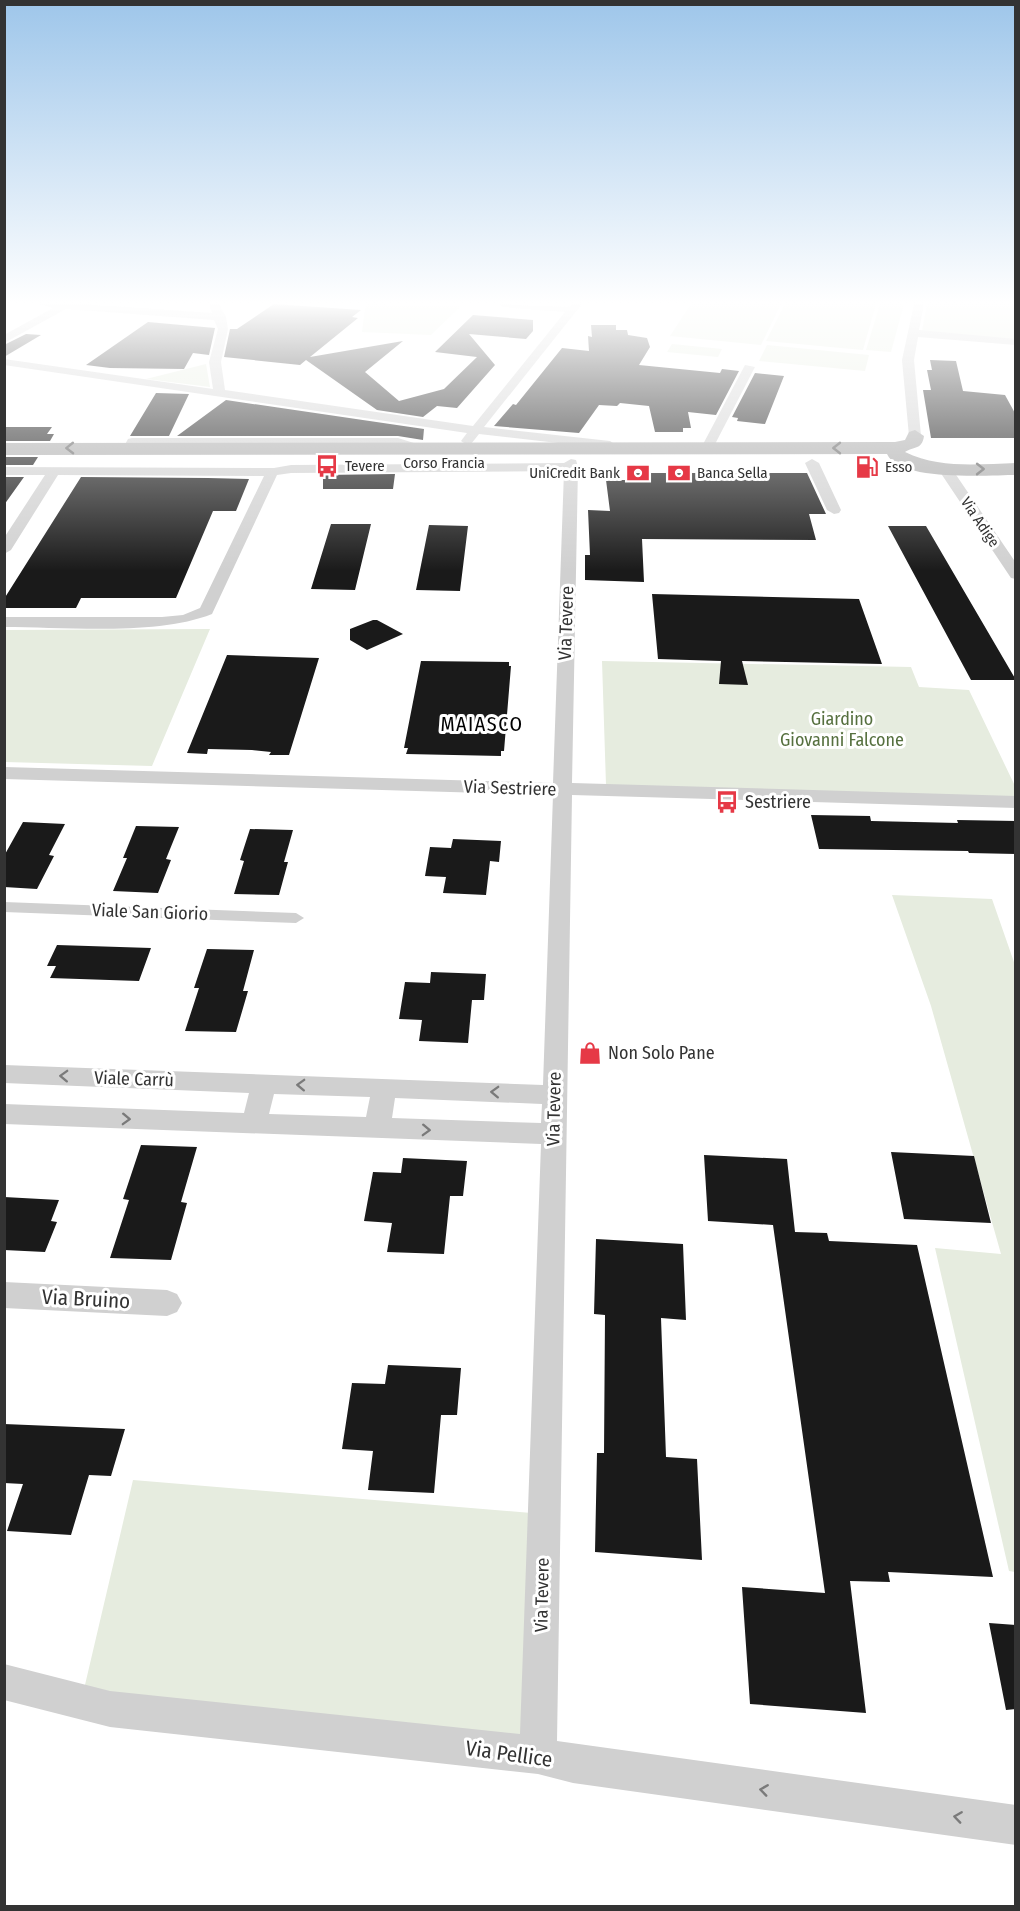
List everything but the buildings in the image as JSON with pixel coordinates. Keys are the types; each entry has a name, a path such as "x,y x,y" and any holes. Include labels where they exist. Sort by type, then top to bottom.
{"main road":[{"path":"913,463 896,455 896,448 914,443 915,436"},
{"name":"Corso Francia","path":"570,455 707,448 896,448"},
{"name":"Corso Francia","path":"4,449 427,449 460,456"},
{"name":"Corso Francia","path":"4,464 270,468 460,456 570,455 812,463 913,463 945,469"},
{"path":"945,469 1016,469"}],"street":[{"path":"227,393 475,430 570,455"},
{"path":"460,456 475,430 505,393"},
{"path":"707,448 735,393"},
{"path":"911,393 915,436"},
{"name":"Corso Francia","path":"4,471 272,472 291,469 570,455"},
{"name":"Via Tevere","path":"538,1755 570,455"},
{"path":"812,463 834,510"},
{"name":"Via Adige","path":"945,469 1016,575"},
{"path":"4,550 54,471"},
{"path":"4,622 162,622 186,619 206,611 272,472"},
{"name":"Via Sestriere","path":"4,773 1016,802"},
{"name":"Viale San Giorio","path":"4,907 296,918"},
{"name":"Viale Carrù","path":"4,1074 554,1095"},
{"path":"254,1124 264,1084"},
{"path":"377,1128 384,1088"},
{"path":"4,1114 554,1134"},
{"name":"Via Bruino","path":"4,1295 167,1303"},
{"name":"Via Pellice","path":"4,1682 110,1709 538,1755 573,1764 1016,1825"}],"green space":[{"path":"210,629 152,766 5,762 5,630"},
{"name":"Giardino Giovanni Falcone","path":"602,661 911,667 919,687 969,690 1015,786 1015,799 606,785"},
{"path":"892,895 992,899 1015,965 1015,1572 1009,1571 935,1248 1001,1254 931,1006"},
{"path":"133,1480 543,1514 538,1755 81,1702"}],"place":[{"name":"Tevere","path":"327,466"},
{"name":"Esso","path":"867,467"},
{"name":"UniCredit Bank","path":"638,473"},
{"name":"Banca Sella","path":"679,473"},
{"name":"Sestriere","path":"727,802"},
{"name":"Non Solo Pane","path":"590,1053"}],"district":[{"name":"MAIASCO","path":"482,724"}]}
